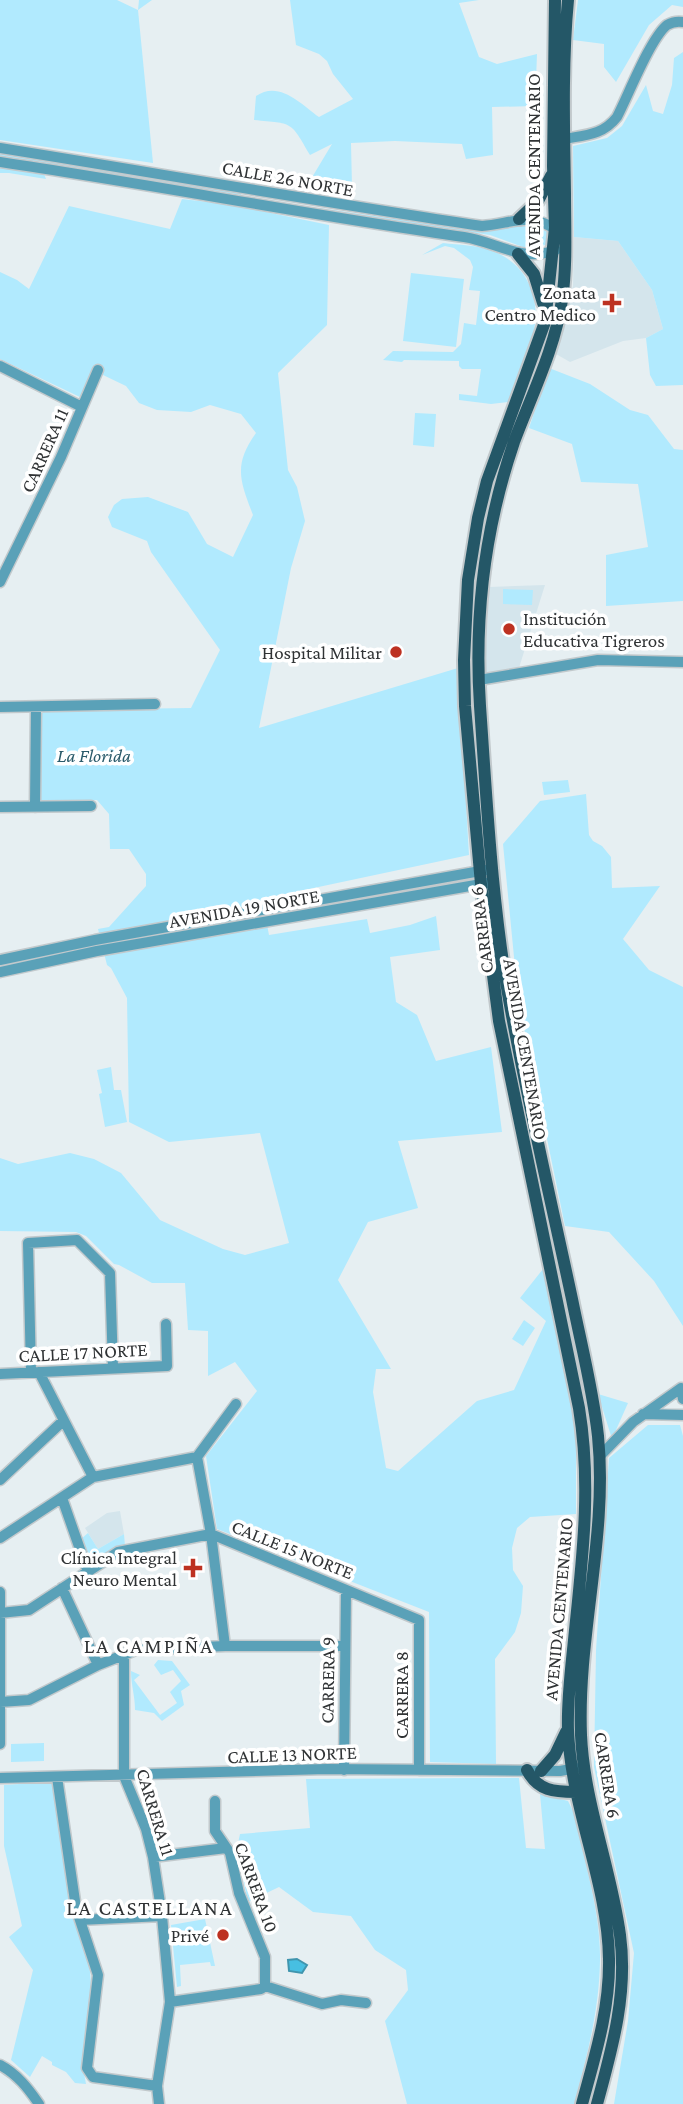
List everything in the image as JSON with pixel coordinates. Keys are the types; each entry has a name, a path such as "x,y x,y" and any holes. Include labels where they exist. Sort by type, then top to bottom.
{"main road":[{"name":"AVENIDA CENTENARIO","path":"555,0 553,166 560,241 544,322 487,481 468,580 464,632 465,706 480,877 499,1021 584,1438 586,1505 568,1728 570,1769 606,1919 609,1958 603,2026 582,2104"},
{"name":"CARRERA 6","path":"568,0 560,241 565,277 556,328 503,479 490,528 482,582 478,680 494,875 510,1006 598,1436 600,1503 582,1694 584,1767 620,1936 622,1970 614,2041 597,2104"},
{"path":"519,219 538,201 545,190 553,166"},
{"path":"518,254 539,285 544,322"},
{"path":"541,1771 558,1751 568,1728"},
{"path":"527,1770 534,1783 544,1788 576,1792"}],"street":[{"path":"565,139 602,132 610,126 662,32 676,21 683,22"},
{"name":"CALLE 26 NORTE","path":"0,148 320,202 482,226 531,219 560,241 542,255 518,254 481,240 0,162"},
{"path":"0,366 82,407"},
{"name":"CARRERA 11","path":"0,582 61,457 98,370"},
{"path":"468,580 482,582"},
{"path":"478,680 598,660 683,662"},
{"path":"0,707 155,705"},
{"path":"35,807 36,707"},
{"path":"0,807 91,806"},
{"name":"AVENIDA 19 NORTE","path":"0,960 264,910 494,875"},
{"name":"AVENIDA 19 NORTE","path":"0,972 97,951 266,922 480,877"},
{"path":"93,1477 35,1372 27,1243 77,1240 110,1273 113,1368"},
{"name":"CALLE 17 NORTE","path":"0,1374 167,1366 166,1324"},
{"path":"599,1457 643,1415 681,1388 683,1399"},
{"path":"0,1538 93,1477 197,1457 236,1404"},
{"path":"643,1415 683,1415"},
{"path":"0,1480 63,1421"},
{"path":"197,1457 211,1534 225,1646"},
{"path":"62,1498 88,1572"},
{"name":"CALLE 15 NORTE","path":"1,1613 29,1610 118,1552 211,1534 419,1620"},
{"path":"62,1588 99,1665"},
{"name":"CARRERA 9","path":"344,1770 345,1590"},
{"path":"0,1592 0,1744"},
{"name":"CARRERA 8","path":"419,1620 419,1770"},
{"path":"1,1702 29,1700 124,1653 136,1650 225,1646 345,1646"},
{"name":"CARRERA 11","path":"124,1653 124,1776 146,1829 153,1857 170,2002 157,2086 159,2104"},
{"name":"CALLE 13 NORTE","path":"0,1778 344,1770 541,1771 584,1767"},
{"path":"57,1777 76,1908 98,1975 86,2068 93,2077 157,2086"},
{"name":"CARRERA 10","path":"215,1801 215,1831 230,1853 239,1893 265,1957 265,1986"},
{"path":"153,1857 226,1849"},
{"path":"80,1920 162,1916"},
{"path":"170,2002 244,1996 265,1986 322,2004 341,2000 366,2003"},
{"path":"0,2065 19,2078 39,2104"}],"shaded area":[{"name":"Zonata Centro Medico","path":"574,237 618,241 652,290 663,329 646,338 623,341 570,362 556,354 573,286"},
{"name":"Institución Educativa Tigreros","path":"545,585 518,671 485,674 489,587"},
{"path":"120,1511 124,1534 98,1549 85,1528 107,1513"}],"green space":[{"path":"0,0 117,0 138,10 153,163 0,140"},
{"path":"139,0 152,0 138,10"},
{"path":"290,0 479,0 459,3 479,57 497,64 537,54 535,106 492,107 493,155 466,159 462,144 395,141 351,143 352,187 308,184 332,144 310,155 289,126 254,120 256,96 265,92 281,92 297,100 319,117 353,99 333,74 327,61 319,54 296,45"},
{"path":"578,0 683,0 683,7 672,5 649,25 616,82 604,67 604,44 573,40"},
{"path":"683,52 683,385 656,386 650,375 646,338 663,329 652,290 618,241 574,237 573,146 607,138 622,126 646,85 653,111 663,114 672,85 674,58"},
{"path":"0,153 241,193 241,195 0,157"},
{"path":"0,165 44,174 46,179 0,173"},
{"name":"La Florida","path":"182,199 233,205 329,225 327,325 278,373 288,470 297,487 305,521 291,568 259,728 458,668 469,855 262,899 269,935 367,919 370,933 410,925 436,916 440,950 390,957 396,1002 417,1015 436,1061 491,1047 502,1132 398,1141 418,1208 368,1222 338,1280 391,1369 376,1369 373,1392 386,1468 398,1471 477,1401 514,1390 546,1321 520,1298 543,1269 564,1363 576,1439 576,1514 530,1517 517,1528 512,1548 513,1570 523,1586 521,1613 515,1632 495,1659 496,1764 430,1762 429,1612 217,1529 206,1456 257,1391 235,1362 208,1376 208,1331 188,1330 185,1283 152,1283 114,1264 86,1236 76,1232 0,1231 0,1158 18,1164 70,1153 94,1159 121,1173 160,1220 223,1249 245,1255 289,1243 260,1133 169,1142 129,1122 127,998 107,965 98,929 109,927 146,886 146,874 129,849 110,849 109,814 97,800 41,800 41,714 46,710 191,708 220,650 151,552 147,541 112,527 108,517 114,505 122,499 148,497 188,512 207,544 233,557 253,515 241,473 244,455 256,433 241,414 210,405 191,412 157,410 139,403 126,386 96,369 82,398 0,359 0,272 29,289 69,206 170,229"},
{"path":"319,208 484,232 535,225 547,232 548,244 531,250 490,235"},
{"path":"443,243 480,248 504,256 522,272 528,282 535,305 534,330 508,402 491,404 459,400 459,394 477,396 481,369 462,369 459,361 383,360 393,351 453,352 461,344 464,323 476,325 480,291 469,290 473,267 470,260 454,248 445,246 422,255"},
{"path":"411,273 464,279 456,347 403,341"},
{"path":"549,368 590,384 630,410 648,415 674,449 683,450 683,601 606,606 606,555 648,547 638,484 581,482 572,444 529,428"},
{"path":"415,413 436,414 434,447 413,445"},
{"path":"503,589 533,590 532,605 503,604"},
{"path":"568,780 570,792 544,795 542,782"},
{"path":"586,794 589,835 611,857 612,888 660,886 623,939 649,970 683,987 683,1326 654,1281 609,1232 565,1226 518,998 503,844 540,801"},
{"path":"111,1067 114,1090 121,1090 127,1122 105,1127 97,1070"},
{"path":"524,1320 535,1328 523,1346 512,1339"},
{"path":"598,1394 628,1403 612,1439"},
{"path":"648,1425 680,1425 683,1436 683,2104 614,2104 628,2021 634,1953 594,1767 596,1650 609,1458"},
{"path":"88,1533 98,1549 124,1534 125,1546 116,1548 96,1561 89,1559 81,1539"},
{"path":"158,1660 172,1661 190,1685 181,1691 184,1705 162,1721 154,1713 135,1710 131,1676 131,1671 140,1675 134,1680 160,1715 177,1703 170,1692 181,1681 173,1670 161,1675 154,1665"},
{"path":"44,1743 44,1761 11,1762 11,1744"},
{"path":"519,1778 526,1848 545,1849 540,1794 568,1801 574,1813 595,1905 600,1943 599,1980 588,2051 574,2104 407,2104 385,2021 408,1990 406,1970 375,1950 351,1916 313,1912 279,1887 248,1902 237,1848 240,1834 310,1828 306,1779"},
{"path":"51,1782 54,1785 73,1919 89,1961 91,1984 83,2068 86,2084 75,2083 66,2072 42,2056 30,2077 11,2060 33,1970 9,1937 22,1926 4,1846 4,1785"},
{"path":"607,1902 617,1939 615,2002 591,2104 585,2104 605,2028"},
{"path":"205,1919 215,1966 211,1966 210,1962 180,1965 181,1986 177,1987 171,1925"}],"water":[{"path":"297,1959 307,1965 302,1973 289,1971 288,1960"}],"place":[{"name":"Zonata Centro Medico","path":"612,303"},
{"name":"Institución Educativa Tigreros","path":"509,629"},
{"name":"Hospital Militar","path":"396,652"},
{"name":"Clínica Integral Neuro Mental","path":"193,1568"},
{"name":"Privé","path":"223,1935"}],"district":[{"name":"LA CAMPIÑA","path":"149,1646"},
{"name":"LA CASTELLANA","path":"150,1908"}]}
